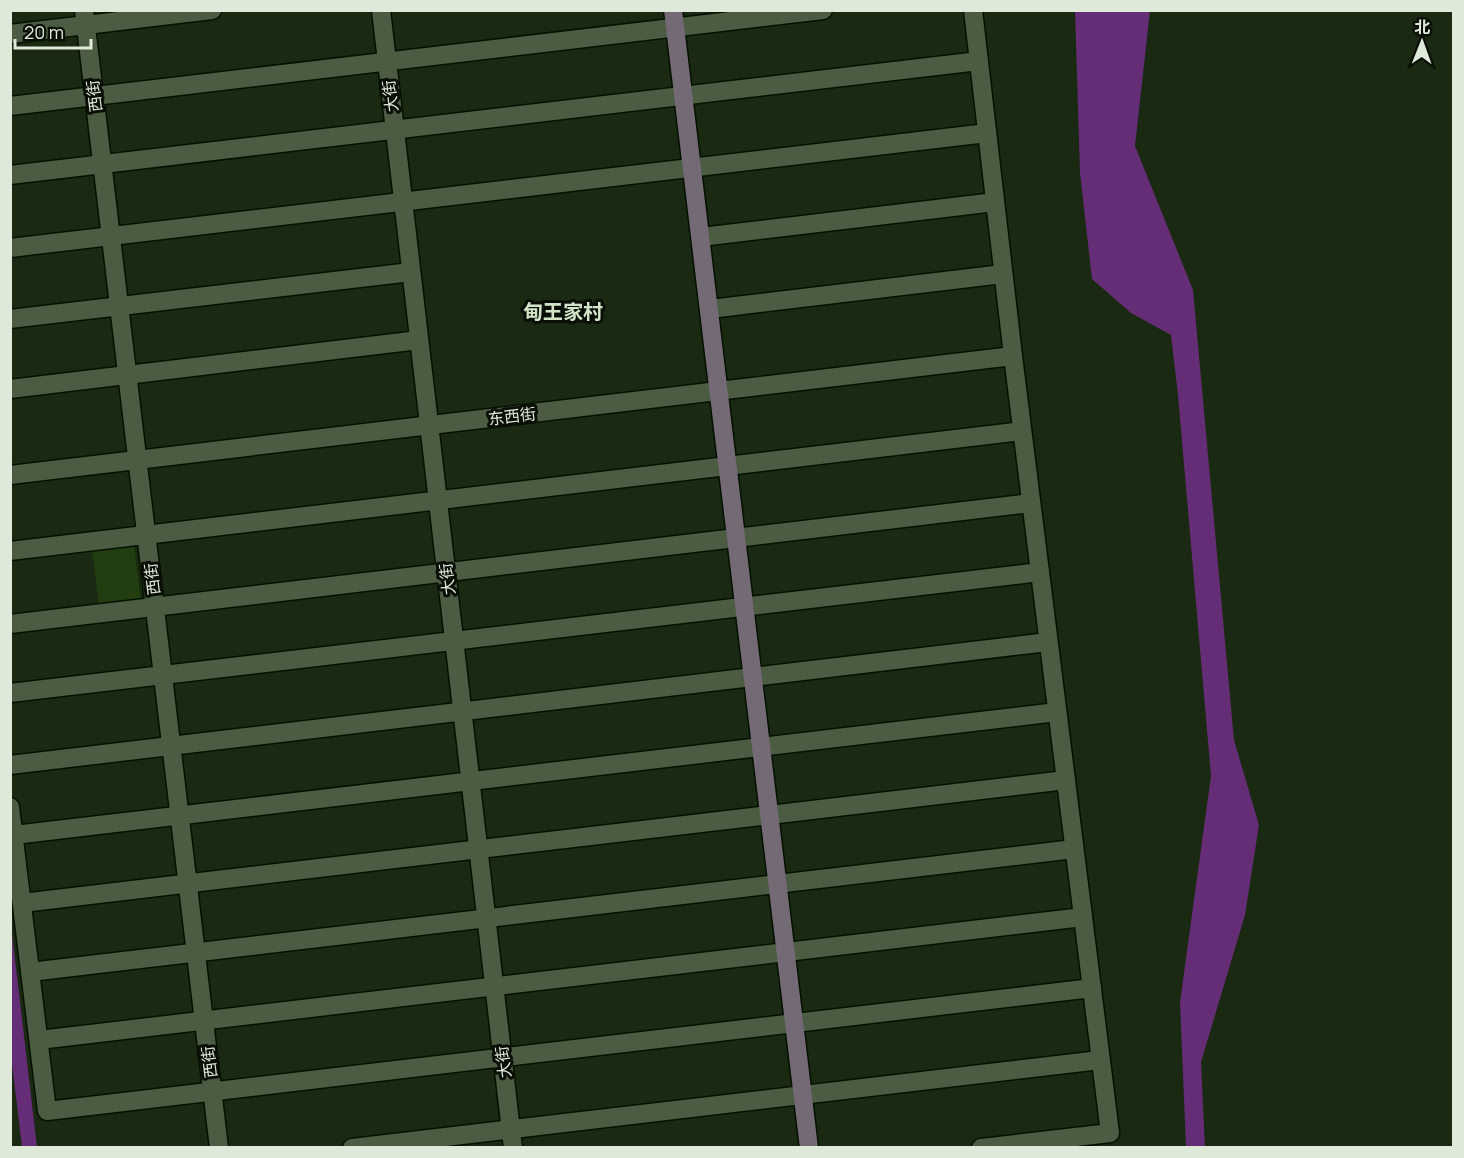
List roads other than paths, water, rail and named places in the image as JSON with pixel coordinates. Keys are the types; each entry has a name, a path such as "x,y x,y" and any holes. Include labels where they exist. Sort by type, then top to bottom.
{"street":[{"path":"10,34 85,18 212,10"},
{"name":"大街","path":"381,10 513,1148"},
{"path":"10,106 386,62 674,19 823,10"},
{"path":"973,10 1022,431 1110,1133 981,1148"},
{"name":"西街","path":"85,18 219,1148"},
{"path":"674,19 809,1148"},
{"path":"10,175 979,61"},
{"path":"10,248 987,133"},
{"path":"701,237 995,202"},
{"path":"10,319 411,272"},
{"path":"710,309 1003,274"},
{"path":"10,389 419,340"},
{"name":"东西街","path":"10,475 1013,356"},
{"path":"10,551 1022,431"},
{"path":"10,624 1031,503"},
{"path":"10,693 1040,572"},
{"path":"10,765 1048,642"},
{"path":"14,835 1057,712"},
{"path":"22,903 1066,780"},
{"path":"10,807 47,1111 1092,988"},
{"path":"30,972 1074,849"},
{"path":"39,1040 1083,917"},
{"path":"351,1148 1100,1060"}],"district":[{"name":"甸王家村","path":"563,312"}]}
